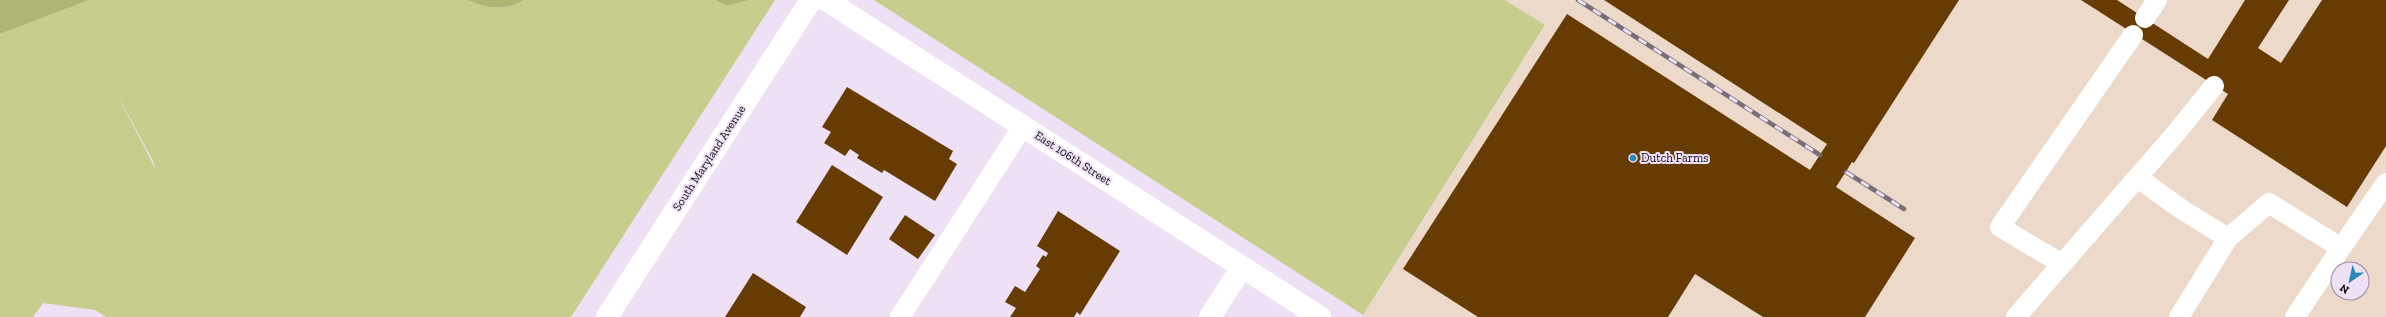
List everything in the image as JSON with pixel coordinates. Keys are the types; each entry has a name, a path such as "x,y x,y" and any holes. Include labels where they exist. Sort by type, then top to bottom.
{"street":[{"name":"South Maryland Avenue","path":"607,317 811,0"},
{"name":"East 106th Street","path":"826,0 1320,317"},
{"path":"1210,317 1242,267"}],"lane":[{"path":"2145,18 2157,0"},
{"path":"2062,264 2000,227 2133,35"},
{"path":"2016,317 2138,178 2214,86"},
{"path":"900,317 1023,126"},
{"path":"2138,178 2184,211 2228,238"},
{"path":"2295,317 2386,183"},
{"path":"2179,317 2228,238 2269,203 2341,248"}],"shaded area":[{"path":"1505,0 2386,0 2386,317 1362,317 1545,26"}],"green space":[{"path":"0,0 89,0 0,34"},
{"path":"89,0 467,0 495,8 517,4 524,0 715,0 727,6 749,0 775,0 571,317 106,317 95,310 43,303 33,317 0,317 0,34","holes":["114,88 153,161 156,170"]},
{"path":"467,0 524,0 517,4 495,8"},
{"path":"715,0 749,0 727,6"},
{"path":"874,0 1505,0 1545,25 1363,315"}],"building":[{"name":"Dutch Farms","path":"1604,0 1959,0 1854,163 1852,162 1836,187 1915,238 1865,317 1763,317 1695,274 1668,317 1478,317 1403,269 1567,14 1810,170 1827,144"},
{"path":"2081,0 2117,0 2208,59 2245,0 2289,0 2258,48 2281,63 2322,0 2386,0 2386,146 2347,207 2212,120 2228,94"},
{"path":"847,87 953,151 949,159 957,164 935,201 884,170 882,173 857,158 859,155 850,149 845,156 824,143 831,132 822,127"},
{"path":"832,165 883,197 847,255 796,222"},
{"path":"1058,211 1120,251 1080,315 1077,312 1074,317 1010,317 1016,308 1005,302 1015,286 1025,292 1040,269 1036,266 1043,255 1046,257 1048,253 1037,246"},
{"path":"905,215 935,235 918,259 889,239"},
{"path":"753,273 806,307 800,317 725,317"}],"railway":[{"path":"1578,0 1820,155"},
{"path":"1846,172 1904,209"}],"place":[{"name":"Dutch Farms","path":"1633,158"}]}
